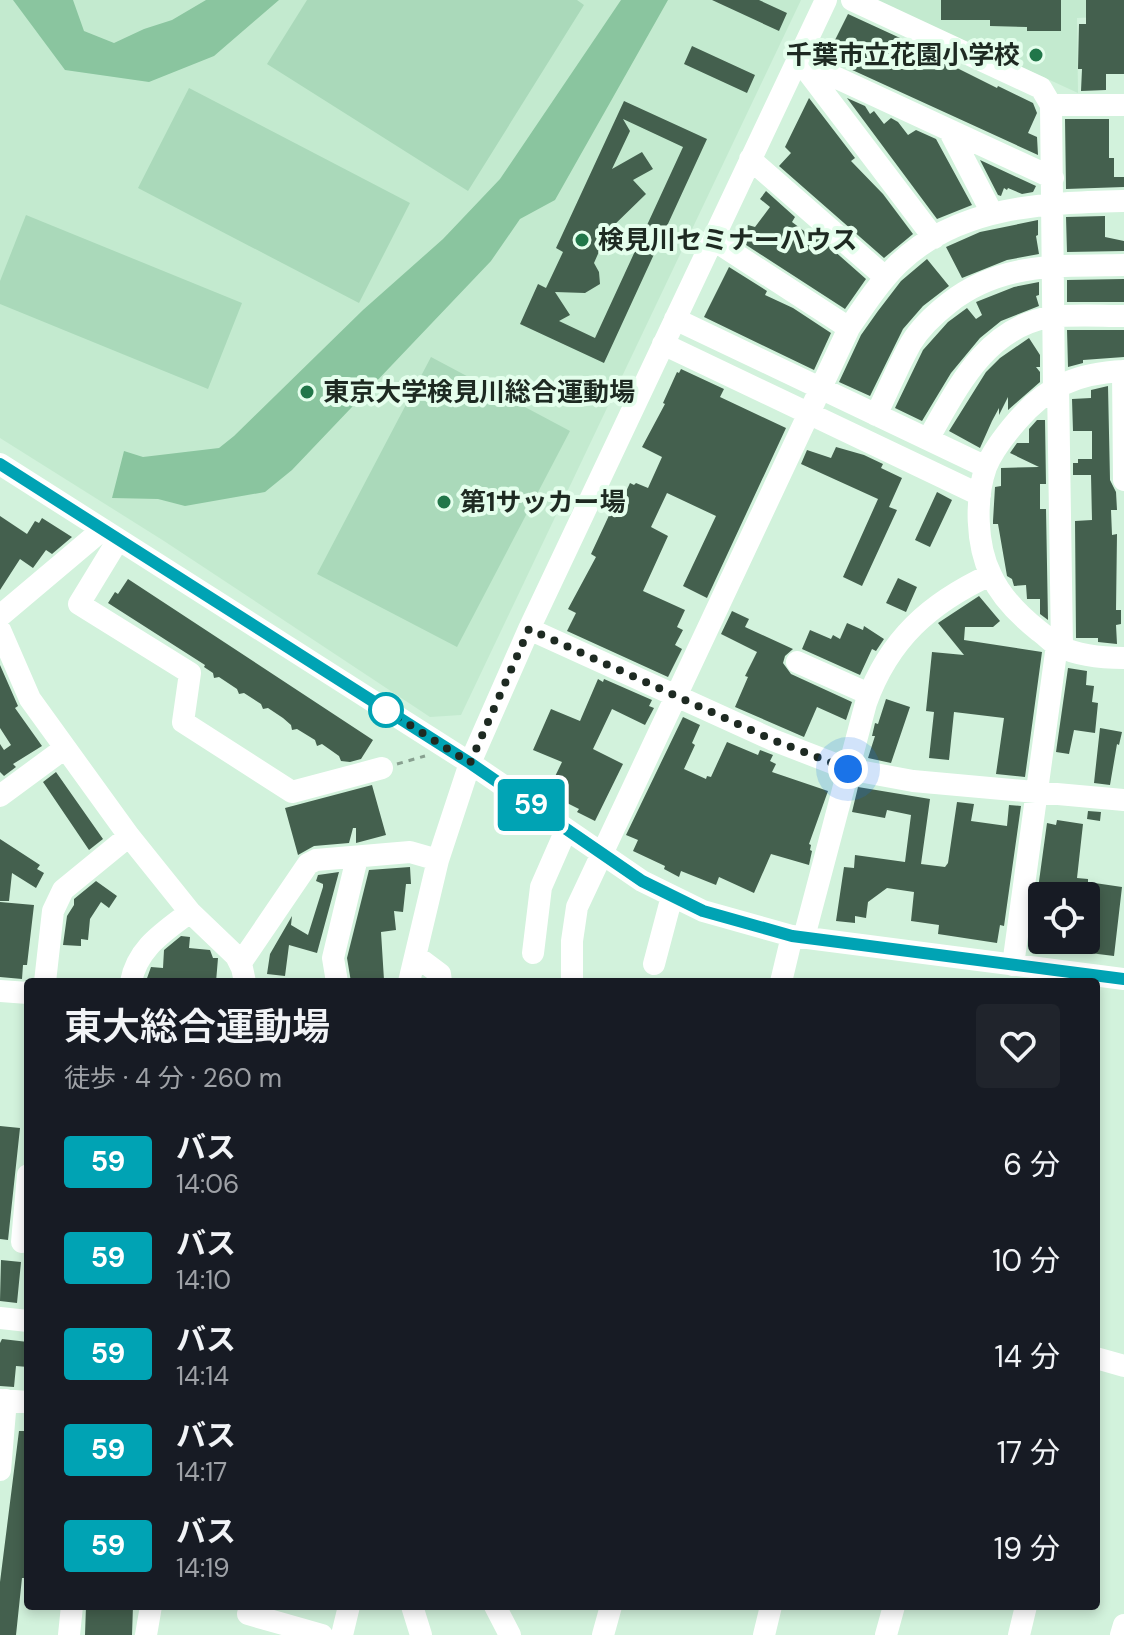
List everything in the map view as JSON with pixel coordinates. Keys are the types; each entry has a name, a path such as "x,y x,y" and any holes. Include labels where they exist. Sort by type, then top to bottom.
{"street":[{"path":"410,978 438,860 470,763 529,629 750,159 802,67 826,0"},
{"path":"852,0 1041,88 1051,105 1060,646 1035,794 1013,965"},
{"path":"802,67 822,71 1053,178"},
{"path":"802,67 934,238"},
{"path":"1051,105 1124,105"},
{"path":"949,130 992,213"},
{"path":"750,159 885,277"},
{"path":"572,978 572,941 577,907 849,328 885,277 934,238 992,213 1052,203 1124,201"},
{"path":"712,239 849,328"},
{"path":"876,415 912,341 936,313 967,290 994,277 1024,269 1124,265"},
{"path":"928,439 976,360 1014,332 1033,322 1054,317 1124,316"},
{"path":"675,319 986,467"},
{"path":"663,344 980,495"},
{"path":"1124,480 1123,371 1103,372 1056,386 1026,411 1004,436 986,467 980,495 980,528 990,575 1024,619 1060,646 1108,658 1124,658"},
{"path":"0,464 470,763 642,881 703,911 798,936 1013,965 1065,977 1094,978"},
{"path":"0,616 110,535"},
{"path":"110,535 79,604 190,673 183,722 292,792 382,768"},
{"path":"782,978 876,677 905,633 956,591 990,575"},
{"path":"529,629 773,740 848,769 913,781 1124,800"},
{"path":"0,630 30,699 129,836 190,912 227,946 243,973 308,864 316,860 410,852 438,860"},
{"path":"797,662 869,694"},
{"path":"0,796 65,748"},
{"path":"533,953 541,887 566,830"},
{"path":"45,978 53,911 63,890 129,836"},
{"path":"336,978 333,958 357,858"},
{"path":"654,964 672,896"},
{"path":"132,978 136,962 148,946 190,912"},
{"path":"416,956 440,974 440,978"},
{"path":"1100,978 1124,979"},
{"path":"0,991 24,993"},
{"path":"17,1241 24,1199"},
{"path":"0,1318 24,1321"},
{"path":"1100,1359 1124,1366"},
{"path":"0,1470 11,1401"},
{"path":"69,1635 72,1610"},
{"path":"146,1635 150,1610"},
{"path":"342,1635 348,1610"},
{"path":"413,1610 421,1635"},
{"path":"497,1610 510,1635"},
{"path":"603,1635 610,1610"},
{"path":"764,1635 770,1610"},
{"path":"886,1635 893,1610"},
{"path":"1019,1635 1025,1610"},
{"path":"247,1618 322,1635"},
{"path":"1121,1635 1124,1625"}],"path":[{"path":"382,768 427,756"}],"shaded area":[{"name":"東京大学検見川総合運動場","path":"0,0 801,0 461,715 430,717 164,541 0,438"},
{"path":"13,0 73,0 84,31 114,43 172,20 206,0 279,0 214,56 149,82 65,70"},
{"path":"307,0 577,0 584,5 468,191 267,64"},
{"path":"621,0 668,0 555,200 520,219 491,261 292,470 265,492 185,506 158,499 112,498 124,451 143,457 219,448 363,310 443,239 500,179"},
{"name":"千葉市立花園小学校","path":"875,0 1124,0 1124,16 1077,18 1078,93"},
{"path":"189,88 410,203 359,303 138,188"},
{"path":"26,215 242,303 208,389 0,304 0,281"},
{"name":"第1サッカー場","path":"431,357 570,431 457,647 317,574"}],"building":[{"path":"712,0 759,0 787,13 779,31"},
{"path":"941,0 1061,0 1061,31 990,26 990,20 941,20"},
{"path":"1086,0 1124,0 1124,74 1106,74 1106,90 1081,91 1079,24 1086,24"},
{"path":"848,14 911,43 914,49 938,61 1033,103 1037,113 1028,133 1037,137 1038,155 826,58"},
{"path":"692,46 755,75 747,93 684,64"},
{"path":"809,98 855,158 851,161 883,194 913,234 884,258 779,166 791,153 785,147"},
{"path":"847,98 865,106 870,114 874,111 884,124 891,118 908,135 916,130 936,139 972,205 937,219"},
{"name":"検見川セミナーハウス","path":"624,101 707,139 604,363 520,324 538,284 546,288 563,252 556,248","holes":["623,119 683,147 595,338 559,321 570,315 555,292 585,293 600,284 594,263 608,231 646,194 633,180 653,169 642,152 612,169 630,131"]},
{"path":"1065,119 1109,119 1109,158 1114,158 1114,177 1124,177 1124,187 1066,189"},
{"path":"980,160 1036,186 1033,192 1022,194 1004,188 1001,196 998,195"},
{"path":"766,191 795,217 792,222 812,237 815,234 866,279 845,309 743,243 748,225 755,227 770,207 760,199"},
{"path":"1105,216 1105,237 1124,241 1124,251 1067,252 1066,217"},
{"path":"1038,220 1036,236 1039,254 1007,260 962,278 946,247 980,232"},
{"path":"927,259 949,286 923,306 903,329 870,396 839,382 861,335 878,311 901,281"},
{"path":"729,267 767,291 765,295 793,308 831,333 814,370 704,317"},
{"path":"1124,279 1124,302 1067,302 1067,280"},
{"path":"1039,282 1039,295 1036,296 1039,306 1001,321 980,338 951,373 922,421 895,408 923,350 948,322 967,308 976,319 982,315 976,302 1014,287"},
{"path":"1067,330 1124,330 1124,357 1083,360 1083,363 1068,367"},
{"path":"1029,338 1040,355 1040,367 1036,367 1040,372 1040,382 1008,410 1008,397 999,415 999,408 980,448 949,431 986,372"},
{"path":"681,369 724,389 720,397 786,428 707,598 683,586 716,516 667,493 651,527 668,536 643,591 685,610 677,627 683,630 675,645 682,649 668,677 567,631 576,613 568,609 596,557 591,554 612,509 617,511 630,483 648,488 662,457 642,447"},
{"path":"1108,386 1110,480 1116,492 1117,510 1111,510 1112,535 1117,534 1116,610 1121,610 1121,624 1116,625 1117,644 1098,642 1098,638 1076,638 1075,521 1092,520 1091,475 1073,475 1073,463 1078,463 1078,459 1092,459 1092,431 1073,431 1072,399 1091,398 1091,390"},
{"path":"1037,420 1045,420 1046,484 1040,484 1040,509 1046,509 1048,620 1040,614 1040,599 1027,599 1026,585 1014,586 1007,576 998,524 993,524 995,487 1001,486 1001,468 1039,467 1010,453 1017,443 1029,443 1029,429"},
{"path":"836,447 864,455 902,478 889,507 897,510 862,586 843,577 878,499 801,464 807,450 831,458"},
{"path":"937,492 952,500 930,547 915,540"},
{"path":"0,516 27,534 35,521 39,523 42,518 72,537 52,554 46,550 33,568 20,559 0,590"},
{"path":"898,578 917,587 906,612 886,603"},
{"path":"128,579 373,740 361,759 341,761 322,744 317,746 315,740 297,729 292,730 283,718 268,708 263,709 261,704 244,693 239,694 237,689 219,677 214,678 205,665 108,603"},
{"path":"979,596 1000,621 993,627 965,627 964,640 1042,652 1025,777 996,774 1004,718 954,712 949,760 929,758 934,712 926,711 932,652 964,655 938,623"},
{"path":"732,611 749,619 745,627 793,649 785,656 783,663 791,674 852,702 846,720 817,707 804,737 735,707 757,652 721,634"},
{"path":"847,623 863,630 864,626 884,639 876,651 872,649 860,675 802,649 810,630 831,639 833,635 840,639"},
{"path":"0,665 18,706 15,708 42,746 13,764 16,767 4,776 0,772 0,744 4,750 11,745 0,728"},
{"path":"1068,668 1087,671 1086,685 1094,686 1092,702 1098,703 1095,733 1074,730 1069,754 1056,752"},
{"path":"598,679 652,700 649,706 654,708 645,725 612,709 593,749 623,764 595,821 547,793 562,762 533,750 551,709 580,721"},
{"path":"886,699 910,707 891,763 868,758 875,736 872,736 875,723 878,724"},
{"path":"683,717 700,725 684,769 706,779 707,776 711,777 727,742 758,755 760,750 773,755 770,761 776,764 772,772 828,791 809,844 812,851 809,865 771,854 754,893 719,877 716,885 681,871 679,877 664,869 665,866 633,851 638,840 626,835"},
{"path":"1100,728 1122,732 1110,785 1094,783"},
{"path":"56,772 103,839 89,850 43,782"},
{"path":"372,785 386,835 356,843 356,828 353,828 349,843 314,846 298,855 285,808"},
{"path":"858,787 930,799 921,864 945,867 957,802 974,804 971,821 1007,826 1009,805 1021,806 1004,926 1000,925 997,943 938,934 939,925 911,921 914,892 887,888 868,902 866,918 855,916 855,923 836,921 844,867 854,868 855,855 905,862 911,815 887,810 885,818 852,812"},
{"path":"1088,811 1101,812 1100,821 1087,819"},
{"path":"1057,820 1083,824 1077,878 1088,879 1088,882 1039,882 1047,823 1056,825"},
{"path":"0,839 40,865 37,869 44,873 36,888 12,873 9,901 0,901"},
{"path":"410,867 411,884 406,884 403,912 394,911 396,930 381,932 384,978 350,978 347,958 369,870"},
{"path":"339,872 317,953 289,945 285,976 267,974 270,954 292,916 291,925 308,935 323,887 316,881 318,875"},
{"path":"96,881 117,896 109,908 101,902 90,919 88,940 81,939 81,946 63,945 67,916 74,899"},
{"path":"1100,884 1122,887 1114,956 1098,954"},
{"path":"0,902 34,905 27,965 23,965 22,979 0,977"},
{"path":"181,936 190,937 189,948 210,950 213,958 218,958 216,978 147,978 151,967 163,968 164,950"},
{"path":"0,1126 20,1128 8,1240 0,1239"},
{"path":"1,1260 21,1262 17,1303 0,1301"},
{"path":"2,1339 24,1342 24,1367 16,1366 14,1387 0,1386"},
{"path":"19,1431 24,1431 24,1578 16,1635 0,1635 0,1582"},
{"path":"86,1610 133,1610 132,1635 85,1635"}],"bus line":[{"name":"59","path":"0,464 470,763 642,881 703,911 792,936 1124,979"}],"place":[{"name":"千葉市立花園小学校","path":"1036,55"},
{"name":"検見川セミナーハウス","path":"582,240"},
{"name":"東京大学検見川総合運動場","path":"307,392"},
{"name":"第1サッカー場","path":"444,502"}],"route":[{"path":"386,710 470,763 529,629 773,740 848,769"}]}
